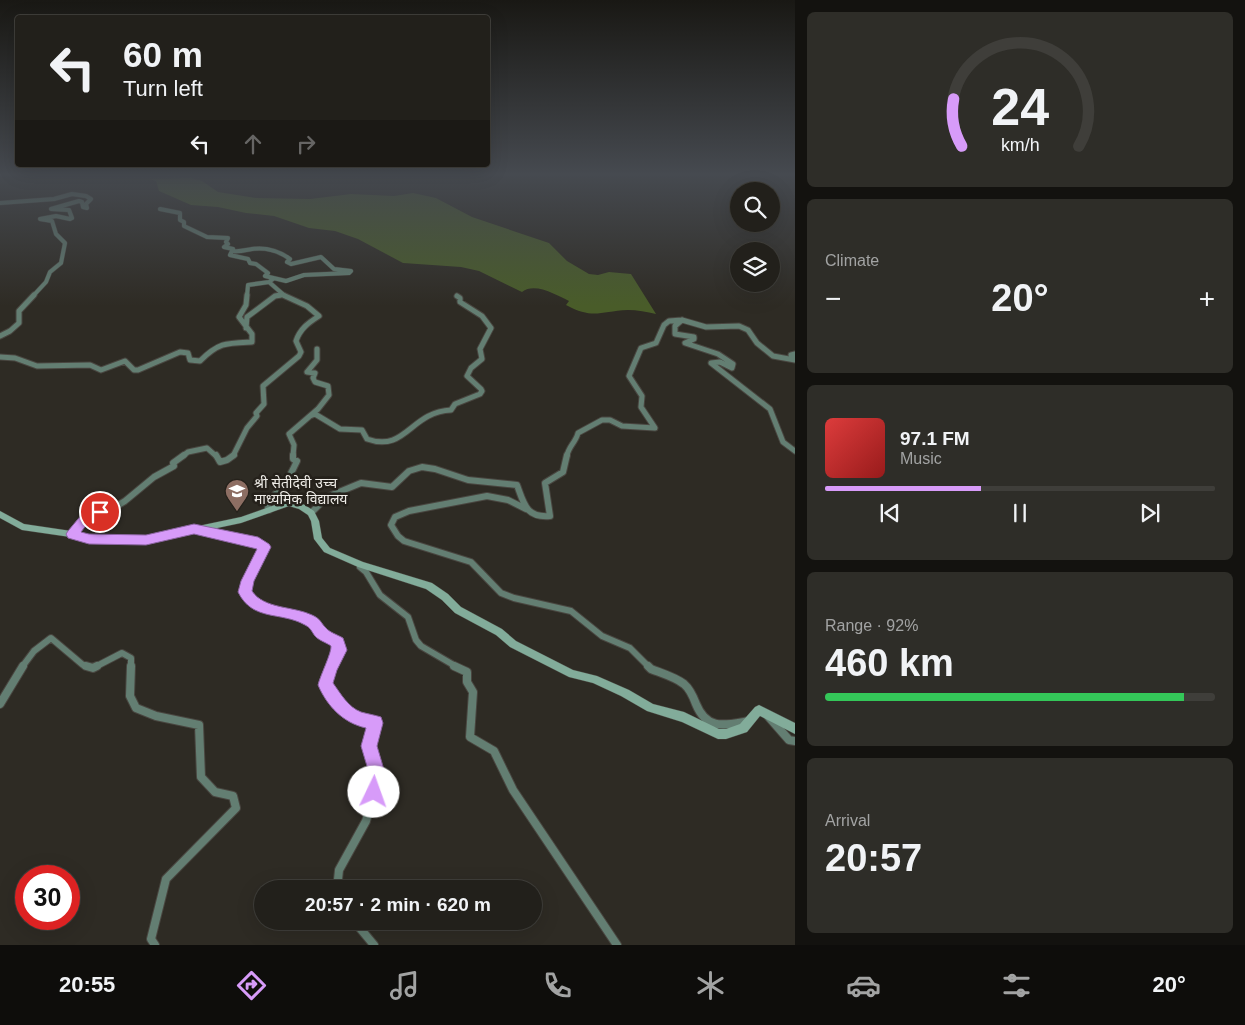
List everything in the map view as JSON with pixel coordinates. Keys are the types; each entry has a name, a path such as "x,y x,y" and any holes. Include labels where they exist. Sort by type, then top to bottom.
{"main road":[{"path":"0,514 22,527 72,534 89,539 146,540 241,520 290,503 312,514 320,544 327,550 361,565 429,586 445,597 458,610 498,632 513,644 572,674 594,680 625,693 651,708 684,717 718,734 726,734 743,728 759,710 795,729"}],"street":[{"path":"1,336 19,323 19,310 46,282 50,272 61,263 65,243 53,228 52,221 40,219 45,218"},
{"path":"180,218 184,222 184,226 203,236 228,238 226,242 228,244 224,247 231,248 233,252"},
{"path":"0,357 15,358 37,366 90,365 101,370 124,361 134,370 138,370 180,352 188,353 190,360 200,361 212,349 224,343 236,341 252,342 252,334 239,317 246,305 248,285 258,282 286,281 304,275 349,273 351,270 334,269 321,257 291,264 288,262 290,259 279,251 255,249 233,252"},
{"path":"72,534 87,516 112,509 125,501 154,477 174,466 173,463 188,452 207,448 214,452 220,462 234,456 243,434 252,419 257,416 256,413 265,405 266,400 262,391 263,386 299,356 301,352 296,341 297,338 304,325 319,316 306,304 274,291 271,281 265,276 268,273 256,264 250,263 248,259 230,255 233,252"},
{"path":"246,328 245,320 247,317 275,296 284,295"},
{"path":"310,416 315,414 340,429 362,430 367,439 387,443 399,439 411,426 433,412 451,410 456,404 480,394 482,390 480,387 468,379 467,376 471,368 482,359 480,349 491,328 490,324 474,310 460,302 460,298 457,296"},
{"path":"749,721 726,725 714,724 706,720 700,714 692,693 683,683 651,669 630,648 602,636 571,611 514,598 501,593 470,562 463,558 404,541 398,536 391,525 392,519 396,515 409,511 487,496 508,500 540,516 550,516 545,483 563,472 566,467 568,449 577,438 578,433 602,420 610,420 622,426 655,428 641,407 642,396 629,376 641,348 656,344 664,325 669,320 682,320 704,326 744,327 751,333 757,343 770,353 795,357"},
{"path":"682,320 675,326 675,334 694,337 694,339 685,343 718,354 733,364 732,368 720,362 711,362 770,409 783,442 795,451"},
{"path":"269,510 266,501 278,494 287,482 297,461 292,459 294,445 289,434 310,416 329,395 328,386 316,382 313,378 315,373 307,372 317,360 317,349"},
{"path":"312,514 327,497 361,483 392,487 406,473 418,467 448,472 468,480 498,481 518,485 526,509"},
{"path":"194,529 258,542 264,547 248,581 245,592 251,601 261,608 309,620 318,626 320,632 338,642 339,650 325,685 340,706 348,713 359,719 376,723 369,746 377,773 374,792 366,822 339,870 338,880"},
{"path":"361,565 360,567 369,573 373,585 378,592 408,615 411,630 418,645 436,654 448,664 467,672 467,682 473,692 470,737 494,751 513,790 617,945"},
{"path":"0,704 11,689 30,653 51,638 83,665 93,668 122,653 131,658 130,696 136,708 156,716 198,725 201,777 215,792 233,796 236,808 166,879 162,904 151,939 155,945"},
{"path":"765,712 782,734 789,740 795,741"},
{"path":"362,930 374,945"}],"green space":[{"path":"280,218 475,218 549,243 567,261 589,274 598,275 609,272 631,274 656,314 628,310 597,314 584,312 566,305 569,301 539,289 527,289 522,292 479,271 461,267 403,263 358,239 335,231 309,228"}],"place":[{"name":"श्री सेतीदेवी उच्च माध्यमिक विद्यालय","path":"237,512"}],"route":[{"path":"100,512 87,516 72,534 89,539 146,540 194,529 258,542 264,547 248,581 245,592 251,601 261,608 309,620 318,626 320,632 338,642 339,650 325,685 340,706 348,713 359,719 376,723 369,746 377,773 374,792"}]}
